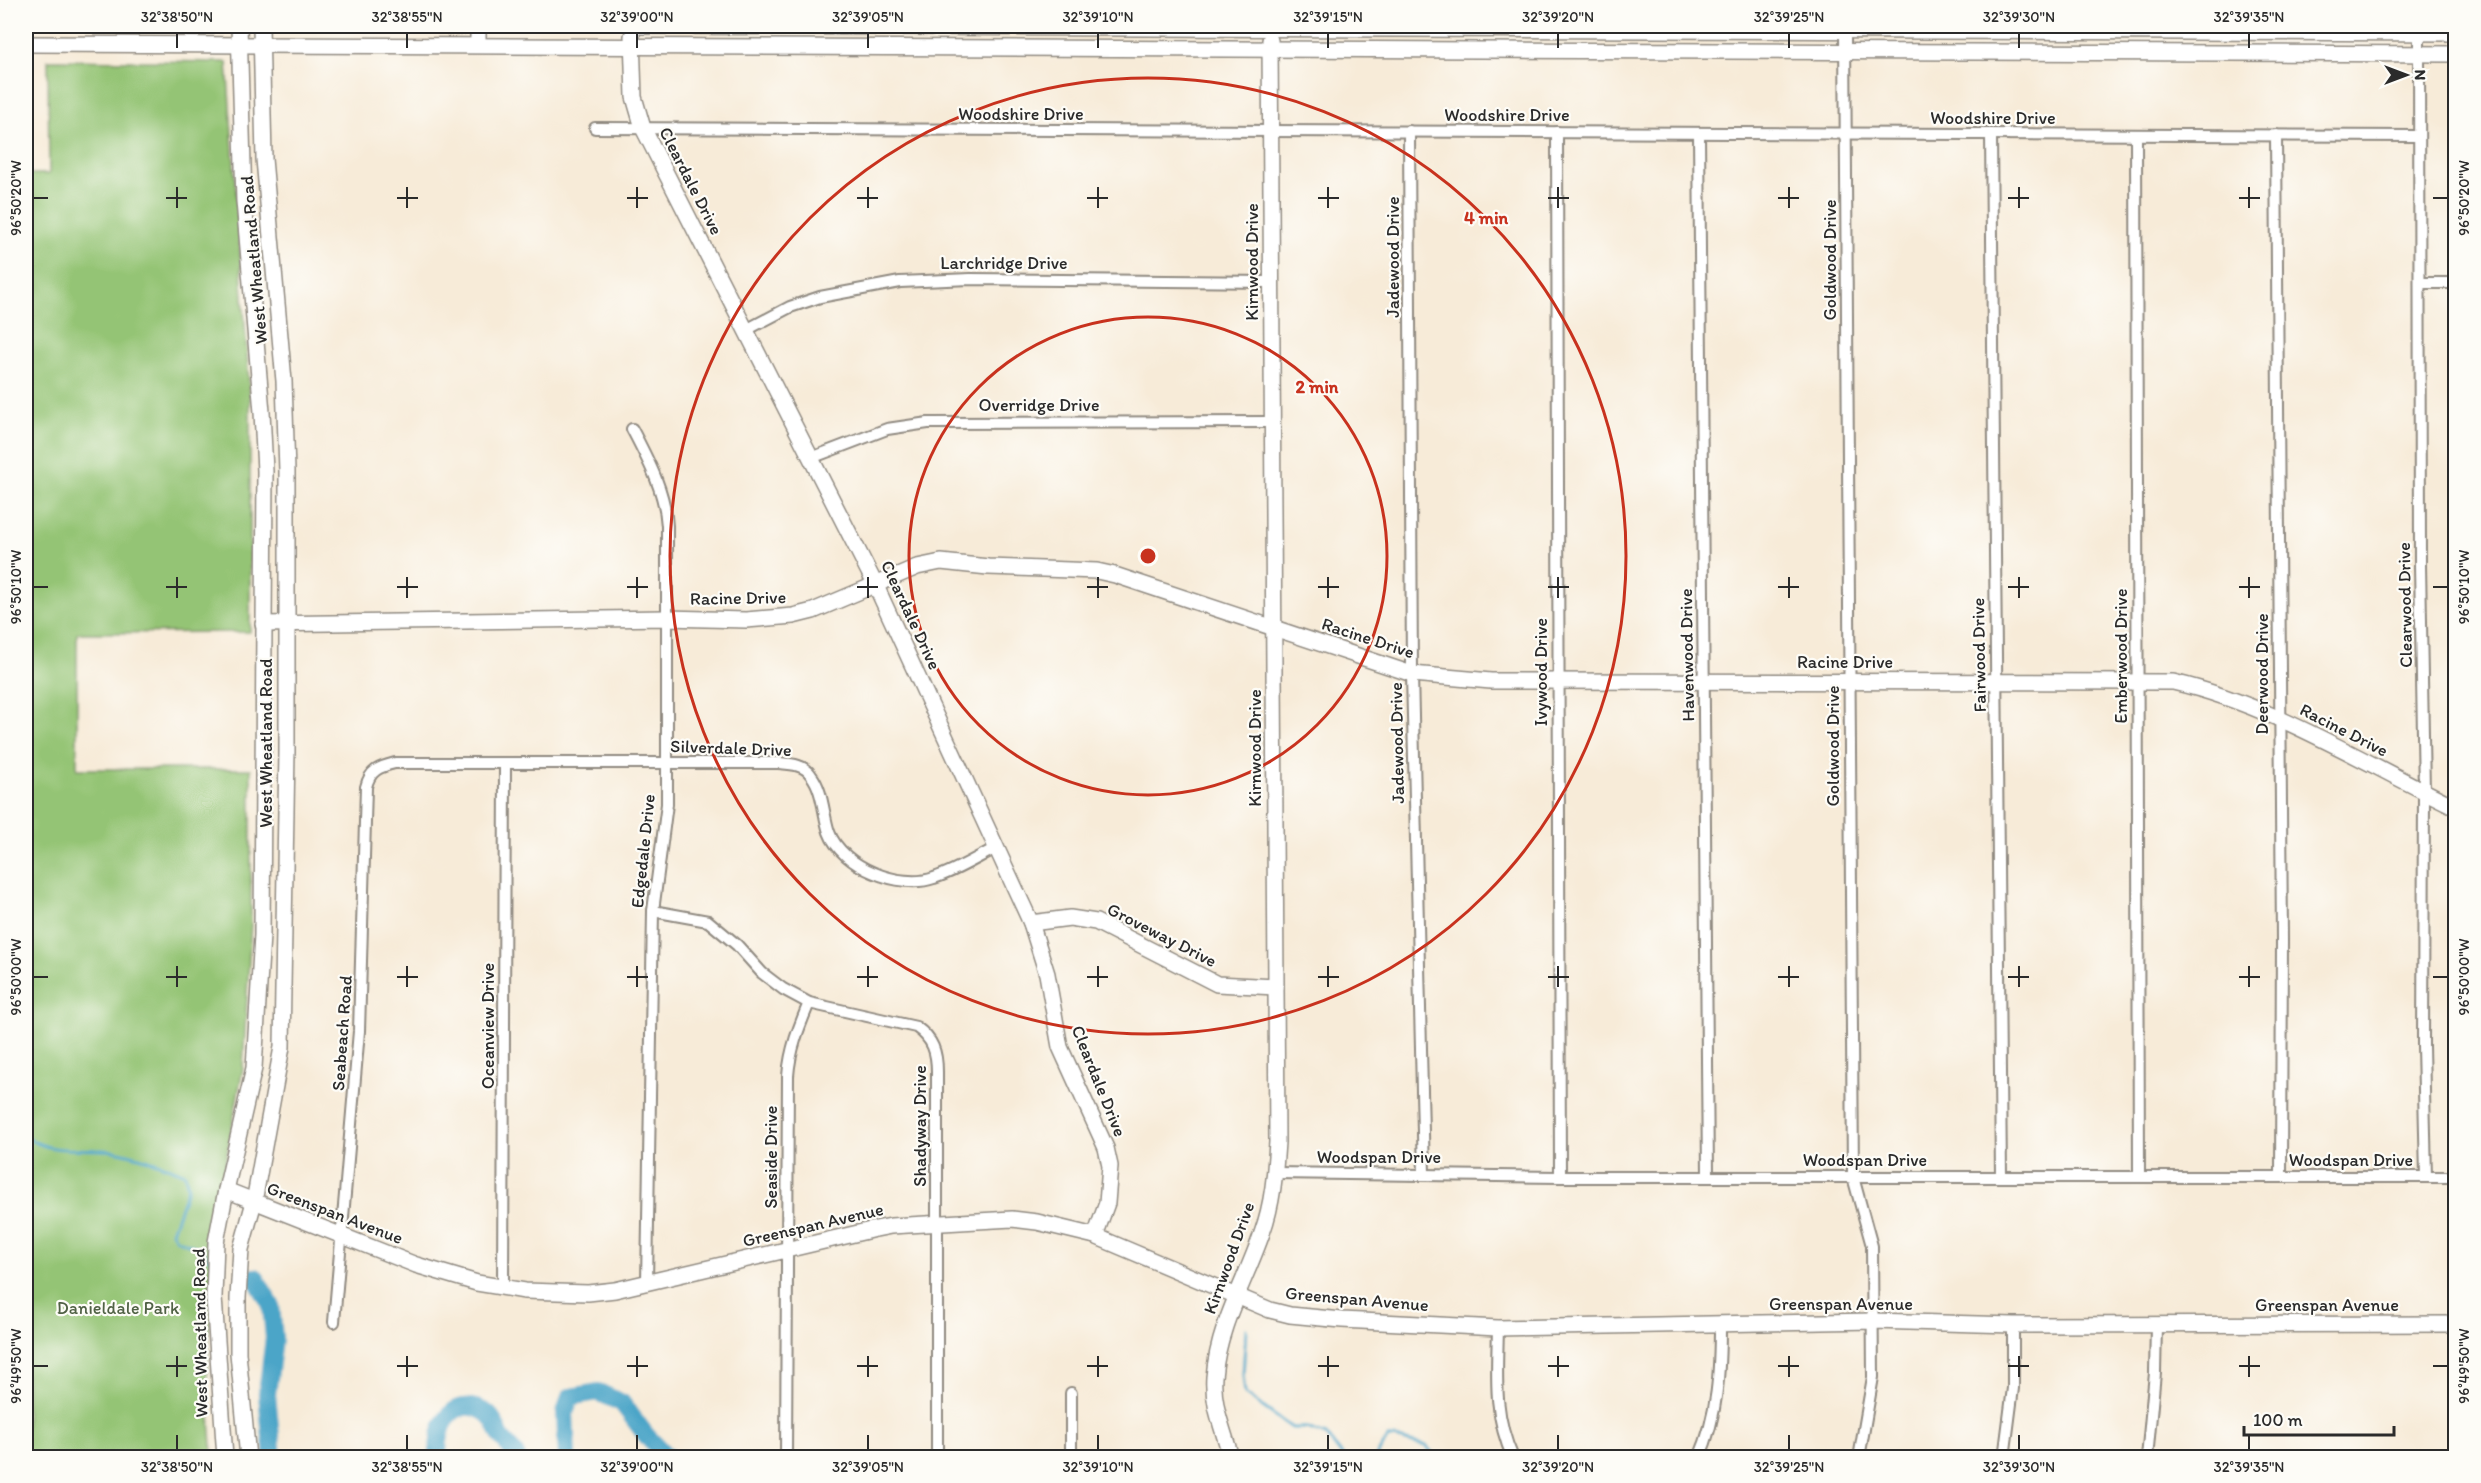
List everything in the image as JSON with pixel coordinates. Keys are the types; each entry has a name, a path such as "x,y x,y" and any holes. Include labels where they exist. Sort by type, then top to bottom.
{"street":[{"name":"West Wheatland Road","path":"225,1458 214,1297 216,1242 254,1068 262,935 264,750 265,471 243,176 239,26"},
{"name":"West Wheatland Road","path":"248,1458 238,1353 238,1298 241,1249 254,1202 282,1047 288,751 287,471 284,377 270,241 262,126 261,26"},
{"path":"478,26 478,45"},
{"path":"634,26 2031,32 2259,29 2456,33"},
{"name":"Cleardale Drive","path":"634,26 632,46 634,97 643,128 876,586 1031,923 1047,974 1060,1047 1106,1148 1110,1166 1107,1203 1095,1236"},
{"path":"811,26 811,46"},
{"name":"Kirnwood Drive","path":"1231,1458 1216,1409 1214,1376 1223,1332 1263,1232 1272,1197 1277,1142 1270,27"},
{"path":"1534,29 1534,50"},
{"path":"2259,29 2259,53"},
{"name":"Goldwood Drive","path":"1845,31 1853,1177 1872,1246 1873,1321 1873,1377 1859,1458"},
{"path":"2031,32 2031,52"},
{"name":"Clearwood Drive","path":"2420,33 2420,564 2426,1177"},
{"path":"26,44 2456,54"},
{"name":"Woodshire Drive","path":"595,128 2420,136"},
{"name":"Jadewood Drive","path":"1409,132 1412,674 1424,1174"},
{"name":"Ivywood Drive","path":"1557,132 1560,1177"},
{"name":"Havenwood Drive","path":"1699,133 1708,1176"},
{"name":"Fairwood Drive","path":"1991,134 2001,1176"},
{"name":"Emberwood Drive","path":"2136,135 2139,1177"},
{"name":"Deerwood Drive","path":"2276,135 2282,940 2281,1177"},
{"path":"248,241 270,241"},
{"name":"Larchridge Drive","path":"746,330 790,307 820,297 900,282 970,279 1272,282"},
{"path":"2421,283 2456,284"},
{"name":"Overridge Drive","path":"811,458 887,429 928,423 1273,422"},
{"name":"Edgedale Drive","path":"632,429 653,471 666,512 667,804 653,911 647,1283"},
{"path":"265,471 287,471"},
{"name":"Racine Drive","path":"263,624 666,618 746,621 793,616 831,605 917,567 941,562 988,567 1097,571 1138,582 1412,674 1481,681 2173,682 2206,689 2279,719 2456,807"},
{"path":"264,750 288,751"},
{"name":"Silverdale Drive","path":"395,763 778,763 803,767 812,775 830,834 838,848 864,869 897,879 922,881 934,878 996,848"},
{"name":"Seabeach Road","path":"334,1322 361,1011 366,787 369,777 379,767 395,763"},
{"name":"Oceanview Drive","path":"503,1288 505,763"},
{"name":"Shadyway Drive","path":"653,911 708,921 737,945 762,973 783,989 809,1003 903,1022 927,1035 934,1047 937,1061 937,1458"},
{"name":"Groveway Drive","path":"1031,923 1070,918 1096,922 1217,984 1276,987"},
{"name":"Seaside Drive","path":"786,1458 789,1056 809,1003"},
{"name":"Woodspan Drive","path":"1275,1173 1560,1177 2456,1177"},
{"name":"Greenspan Avenue","path":"226,1190 425,1269 503,1288 588,1293 647,1283 871,1230 1012,1219 1037,1222 1095,1236 1270,1310 1342,1320 1498,1328 1873,1321 2013,1325 2456,1324"},
{"path":"214,1297 238,1298"},
{"path":"1699,1458 1716,1400 1720,1375 1720,1325"},
{"path":"2004,1458 2013,1388 2013,1325"},
{"path":"2147,1458 2155,1373 2156,1325"},
{"path":"1498,1328 1498,1410 1504,1438 1513,1458"},
{"path":"1071,1393 1071,1458"}],"green space":[{"name":"Danieldale Park","path":"48,60 227,62 250,398 250,632 77,633 77,769 251,769 251,923 243,1068 213,1228 207,1384 213,1457 26,1457 26,174 49,174"}],"waterway":[{"path":"26,1137 36,1143 57,1148 122,1153 149,1160 185,1174 188,1187 172,1232 176,1239 201,1249 210,1260"},
{"path":"255,1277 271,1305 274,1338 267,1394 273,1458"},
{"path":"1246,1329 1243,1374 1245,1394 1292,1428 1307,1428 1326,1435 1344,1458"},
{"path":"567,1458 565,1413 570,1397 598,1392 622,1403 646,1435 668,1458"},
{"path":"438,1458 443,1426 454,1411 463,1407 473,1407 488,1414 517,1458"},
{"path":"1375,1458 1388,1438 1426,1446 1437,1458"}]}
